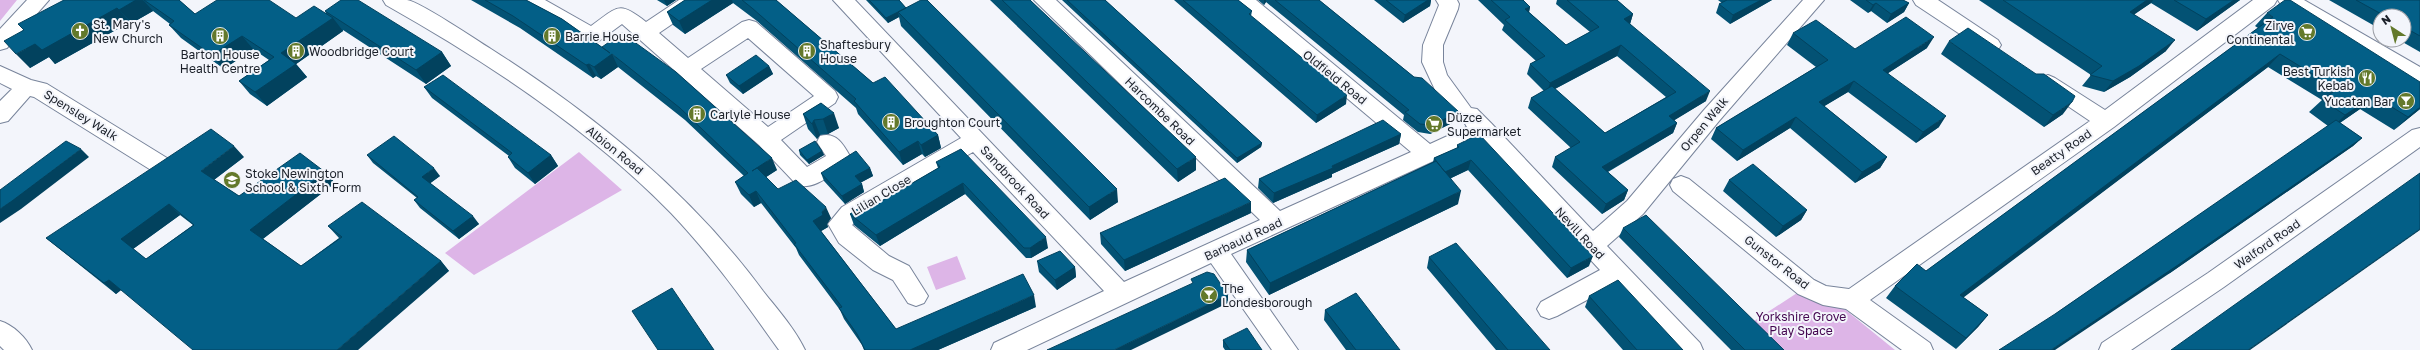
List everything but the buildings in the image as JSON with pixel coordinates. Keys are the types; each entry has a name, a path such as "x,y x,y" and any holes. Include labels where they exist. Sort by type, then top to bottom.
{"main road":[{"path":"0,43 21,17 39,0"},
{"name":"Albion Road","path":"393,0 449,31 524,80 648,177 679,207 740,276 793,350"},
{"path":"529,0 592,36 623,13 644,34 767,139 805,179 840,158 828,142"},
{"path":"644,34 693,0"},
{"name":"Sandbrook Road","path":"843,0 1120,294"},
{"name":"Harcombe Road","path":"1044,0 1277,222"},
{"name":"Oldfield Road","path":"1242,0 1428,154"},
{"name":"Nevill Road","path":"1446,0 1450,4 1433,45 1432,56 1433,68 1444,87 1691,350"},
{"name":"Orpen Walk","path":"1591,245 1610,233 1654,186 1735,87 1814,0"},
{"path":"1922,0 2007,56"},
{"name":"Beatty Road","path":"1852,300 2106,121 2267,0"},
{"path":"2288,0 2420,77"},
{"path":"686,69 749,27 828,97 767,139"},
{"path":"2033,73 2106,121"},
{"name":"Spensley Walk","path":"0,74 26,87 40,90 159,164"},
{"path":"0,115 26,87"},
{"name":"Barbauld Road","path":"1003,350 1120,294 1216,252 1277,222 1428,154 1471,117"},
{"name":"Walford Road","path":"2111,350 2216,280 2420,136"},
{"name":"Lilian Close","path":"916,296 901,273 881,263 847,236 839,224 850,214 976,140"},
{"name":"Gunstor Road","path":"1681,185 1806,287 1823,295 1852,300 1920,350"},
{"path":"1216,252 1286,350"},
{"path":"1549,309 1618,272"},
{"path":"0,331 20,350"}],"green space":[{"path":"0,0 17,0 0,21"},
{"path":"579,152 622,190 474,275 445,253"},
{"path":"957,256 966,279 936,290 927,267"},
{"name":"Yorkshire Grove Play Space","path":"1797,293 1842,307 1895,350 1781,350 1751,323"}],"place":[{"name":"St. Mary's New Church","path":"80,31"},
{"name":"Zirve Continental","path":"2307,32"},
{"name":"Barton House Health Centre","path":"220,36"},
{"name":"Barrie House","path":"552,36"},
{"name":"Woodbridge Court","path":"296,51"},
{"name":"Shaftesbury House","path":"807,51"},
{"name":"Best Turkish Kebab","path":"2367,78"},
{"name":"Yucatan Bar","path":"2406,101"},
{"name":"Carlyle House","path":"697,114"},
{"name":"Broughton Court","path":"891,122"},
{"name":"Düzce Supermarket","path":"1434,124"},
{"name":"Stoke Newington School & Sixth Form","path":"232,180"},
{"name":"The Londesborough","path":"1209,295"}]}
